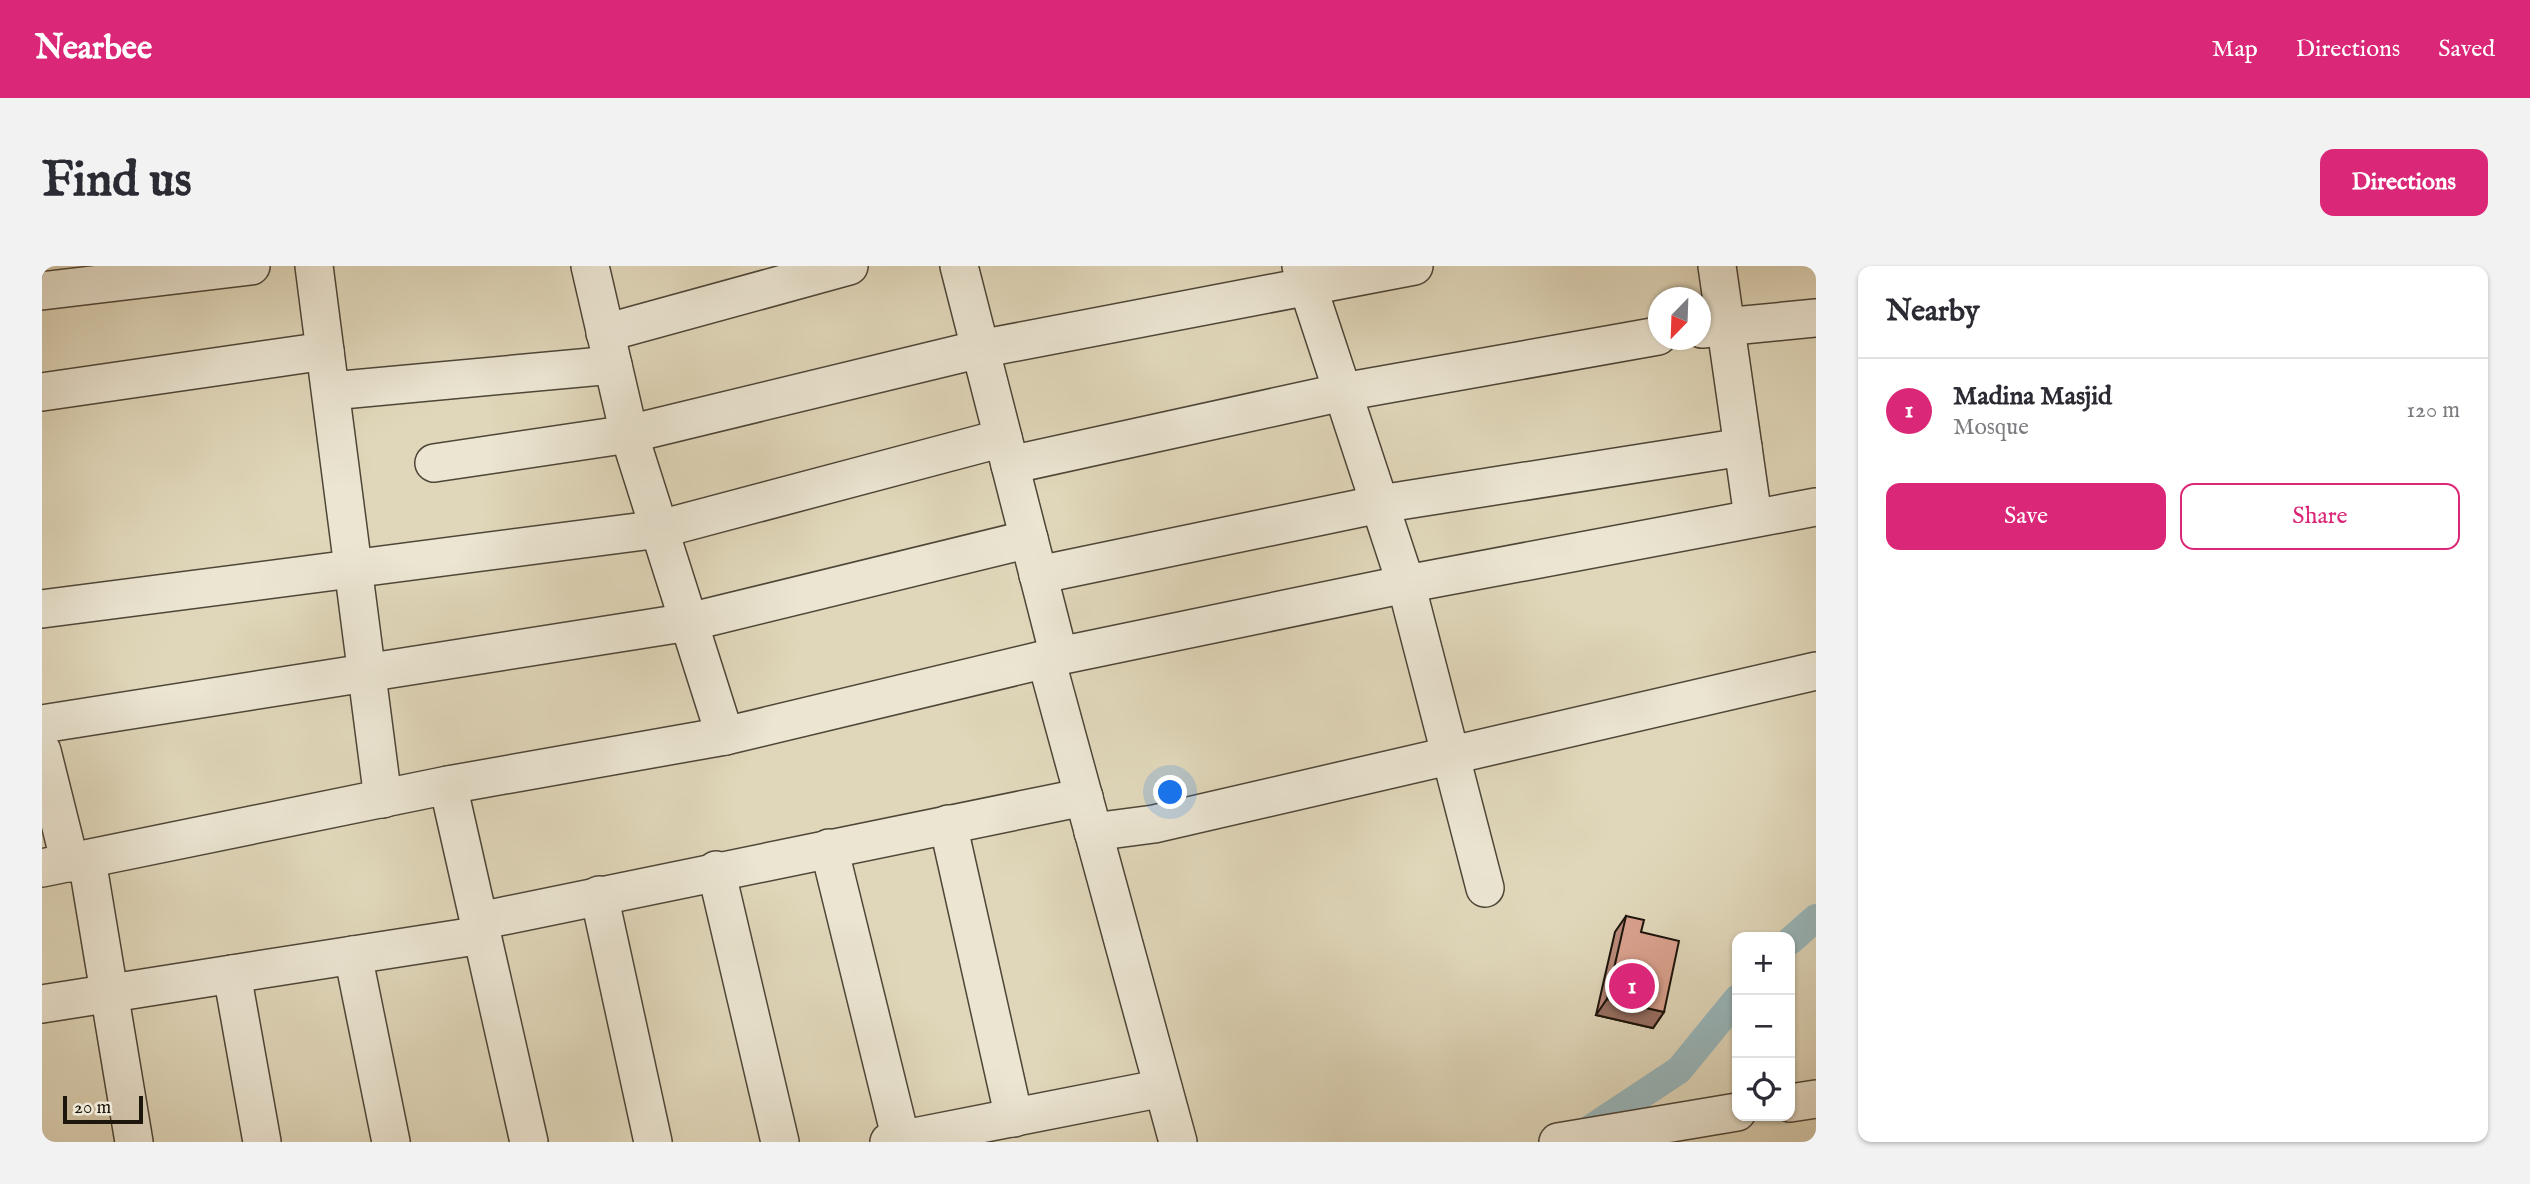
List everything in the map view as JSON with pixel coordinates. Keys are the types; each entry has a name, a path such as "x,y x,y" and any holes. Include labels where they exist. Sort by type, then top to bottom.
{"street":[{"path":"42,291 251,266"},
{"path":"314,266 383,799"},
{"path":"590,266 629,434 725,736"},
{"path":"331,391 609,349 849,266"},
{"path":"959,266 1038,575 1052,657 1084,797 1178,1142"},
{"path":"434,463 629,434 980,349 1304,275 1414,266"},
{"path":"1717,266 1713,327 1743,447 1753,517"},
{"path":"1304,275 1406,584 1485,888"},
{"path":"1713,327 1816,318"},
{"path":"42,609 660,529 1006,451 1648,339"},
{"path":"42,392 326,351"},
{"path":"1038,575 1380,504 1743,447"},
{"path":"66,864 448,785 725,736 1052,657 1406,584 1816,507"},
{"path":"42,724 689,622 1029,539"},
{"path":"1093,832 1154,824 1816,671"},
{"path":"42,751 66,864 109,993 134,1142"},
{"path":"448,785 529,1142"},
{"path":"42,1004 353,955 480,928 599,895 1084,797"},
{"path":"948,824 1014,1118"},
{"path":"829,848 895,1141 1163,1088"},
{"path":"716,870 780,1142"},
{"path":"599,895 653,1142"},
{"path":"353,955 391,1142"},
{"path":"232,974 262,1142"},
{"path":"1795,1102 1816,1098"},
{"path":"1558,1142 1636,1128 1720,1124"}],"building":[{"path":"1626,916 1644,920 1641,932 1679,941 1664,1012 1607,999"}],"waterway":[{"path":"1795,937 1816,918"},
{"path":"1581,1135 1679,1070 1732,1005"}],"place":[{"name":"Madina Masjid","path":"1632,986"}]}
